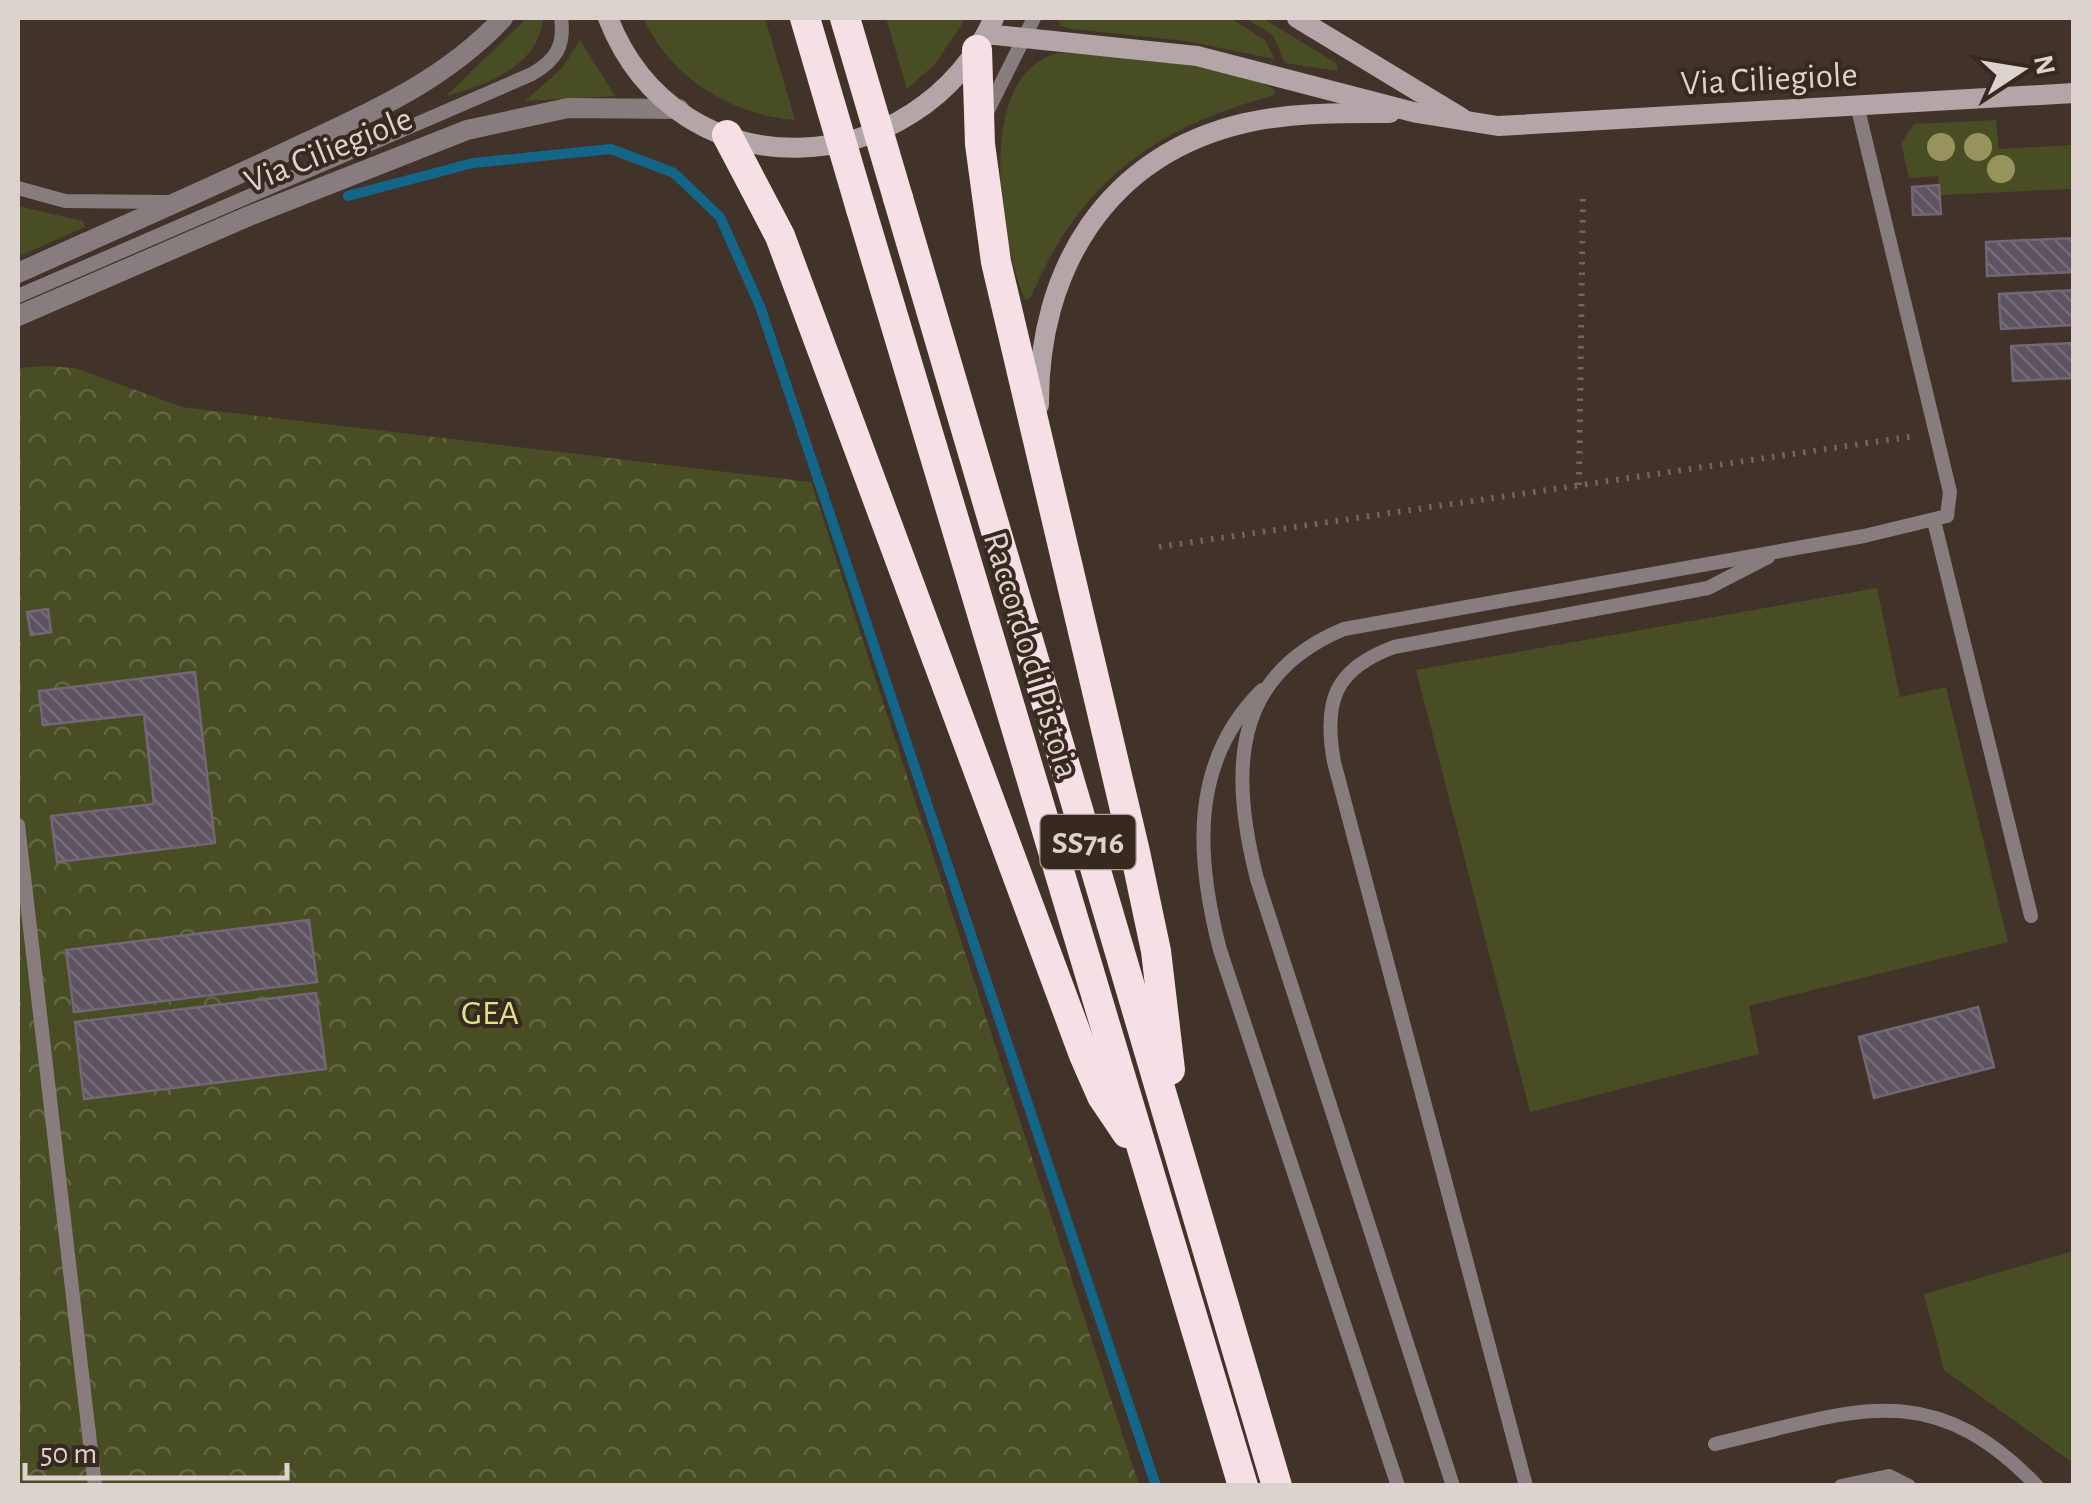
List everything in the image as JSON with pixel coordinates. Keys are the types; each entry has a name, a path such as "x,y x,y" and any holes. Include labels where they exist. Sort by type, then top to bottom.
{"highway":[{"name":"Raccordo di Pistoia","path":"805,18 1243,1486"},
{"name":"Raccordo di Pistoia","path":"846,18 1278,1486"},
{"path":"986,34 980,125 996,262 1152,930 1178,1143"},
{"path":"727,135 780,236 1094,1080 1144,1154"}],"street":[{"name":"Via Ciliegiole","path":"18,272 183,201 416,90 466,55 503,18"},
{"name":"Via Ciliegiole","path":"608,18 640,72 679,109 727,135 798,148 869,137 931,102 986,34 1031,27 1197,56 1417,113 1513,126 2074,93"},
{"name":"Via Ciliegiole","path":"1298,18 1468,122"},
{"name":"Via Ciliegiole","path":"18,316 249,216 466,130 568,108 679,109"},
{"path":"1039,437 1041,354 1055,288 1081,237 1128,182 1175,150 1245,124 1296,115 1417,113"}],"lane":[{"path":"18,296 532,74 558,53 563,37 561,18"},
{"path":"980,125 1031,27"},
{"path":"1398,1486 1220,950 1203,870 1202,820 1212,771 1234,722 1291,658 1344,629 1864,536 1947,516 1950,498 1936,433 1856,105"},
{"path":"18,188 65,200 183,201"},
{"path":"1934,522 2031,916"},
{"path":"1526,1486 1334,762 1330,704 1344,678 1358,665 1394,647 1690,592 1725,582 1778,551"},
{"path":"1266,686 1240,754 1241,808 1248,843 1453,1486"},
{"path":"18,825 94,1486"},
{"path":"1715,1444 1859,1410 1910,1409 1981,1436 2037,1486"},
{"path":"1841,1486 1889,1476 1909,1486"}],"path":[{"path":"1579,485 1583,194"},
{"path":"1159,546 1936,433"}],"green space":[{"path":"527,18 543,18 532,49 521,61 494,79 446,96"},
{"path":"643,18 765,18 795,120 747,110 705,90 670,59"},
{"path":"886,18 966,18 935,64 907,89"},
{"path":"1057,18 1230,18 1265,40 1274,59 1186,41 1071,29 1061,26"},
{"path":"1245,18 1262,18 1336,63 1338,71 1285,63 1273,35"},
{"path":"580,40 615,96 525,101 562,68"},
{"path":"1058,53 1205,68 1259,82 1276,91 1272,96 1192,124 1126,165 1097,191 1072,222 1031,297 1025,300 1002,202 1000,163 1004,125 1013,92 1031,67"},
{"path":"1996,120 1999,149 2073,145 2073,189 1940,195 1938,176 1909,178 1901,143 1914,124"},
{"path":"18,206 83,221 85,227 18,257"},
{"name":"GEA","path":"18,368 75,368 182,407 811,482 1139,1485 18,1486"},
{"path":"1877,588 1900,697 1946,687 2008,942 1749,1006 1759,1054 1530,1112 1416,670"},
{"path":"2074,1251 2073,1463 1944,1370 1924,1294"}],"building":[{"path":"1939,185 1941,214 1913,215 1912,187"},
{"path":"2074,238 2074,272 1987,276 1986,242"},
{"path":"2074,290 2074,325 2001,329 1999,294"},
{"path":"2074,343 2074,378 2013,381 2011,346"},
{"path":"48,609 51,632 31,635 27,612"},
{"path":"195,672 215,843 57,862 51,816 154,804 144,714 43,725 39,691"},
{"path":"309,920 317,982 74,1012 66,950"},
{"path":"316,993 326,1069 84,1099 75,1022"},
{"path":"1978,1007 1994,1067 1874,1098 1859,1037"}],"waterway":[{"path":"348,196 473,163 611,149 674,173 720,217 760,306 1156,1486"}]}
